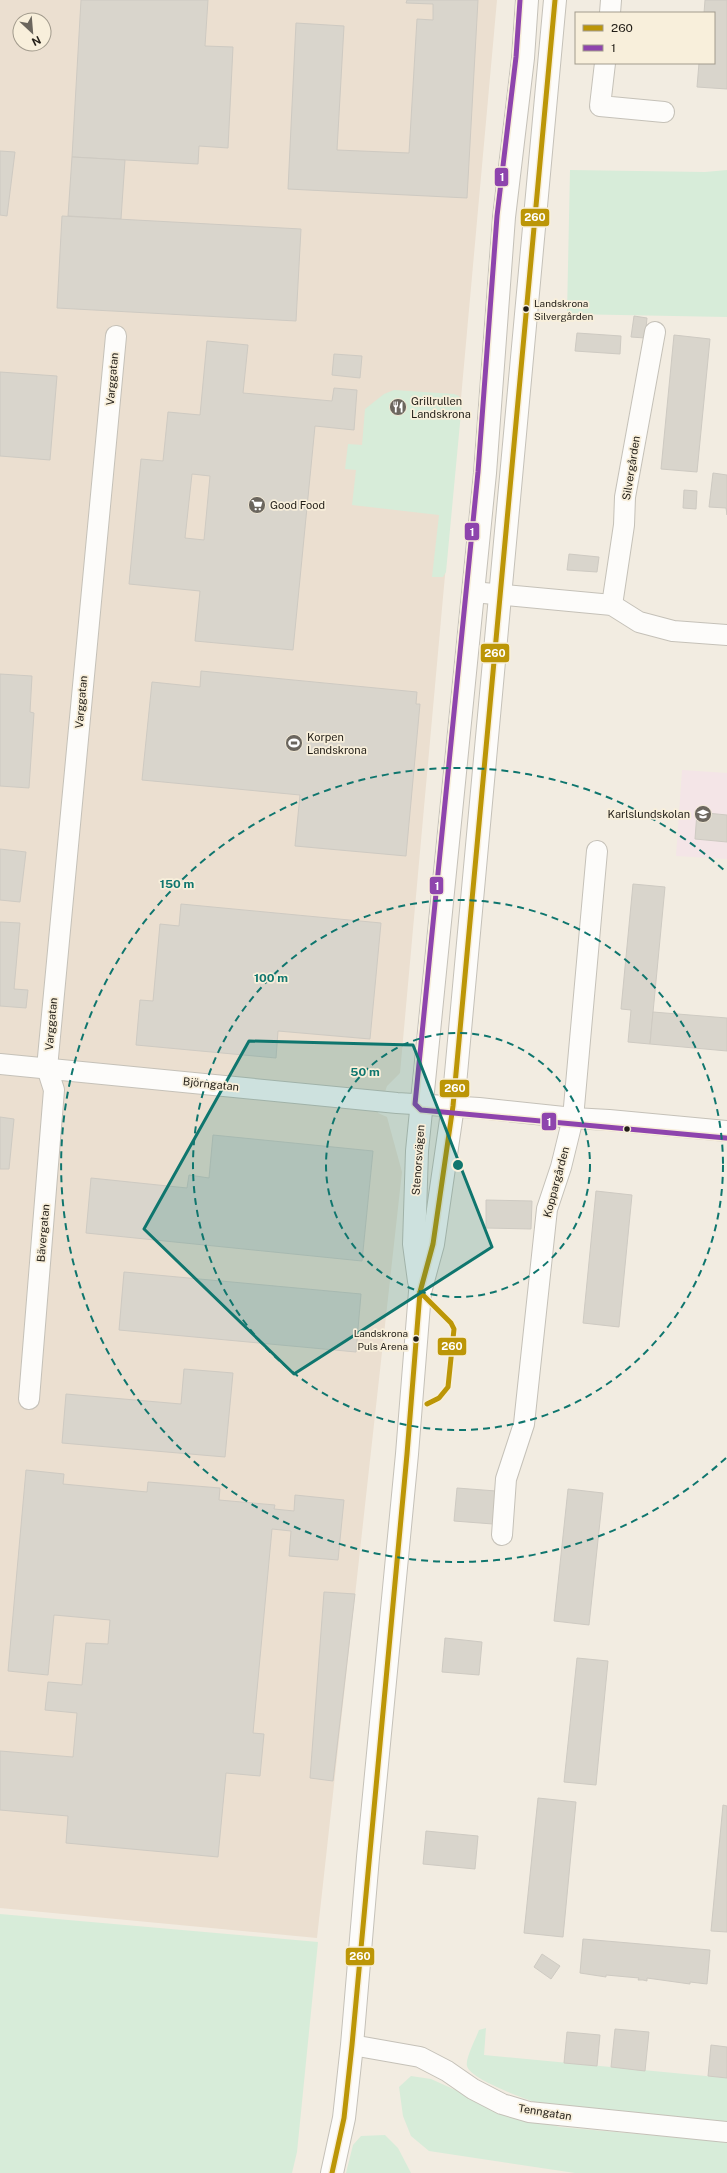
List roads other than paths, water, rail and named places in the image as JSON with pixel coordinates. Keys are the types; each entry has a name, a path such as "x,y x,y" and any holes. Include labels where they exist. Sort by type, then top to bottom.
{"street":[{"name":"Stenorsvägen","path":"420,1292 414,1244 417,1151 473,592 490,410 504,217 523,58 527,0"},
{"name":"Stenorsvägen","path":"332,2173 344,2118 352,2046 368,1849 407,1454 420,1292 433,1244 453,1106 555,0"},
{"path":"610,12 611,0"},
{"path":"605,64 600,106 664,112"},
{"name":"Silvergården","path":"612,605 624,525 625,497 655,332"},
{"name":"Varggatan","path":"46,1068 116,336"},
{"path":"473,592 612,605 639,622 673,631 727,635"},
{"name":"Koppargården","path":"502,1535 506,1479 524,1424 547,1209 561,1168 573,1118 598,851"},
{"name":"Björngatan","path":"0,1064 727,1131"},
{"name":"Bävergatan","path":"29,1399 54,1090 46,1068"},
{"name":"Tenngatan","path":"352,2046 420,2057 447,2071 473,2089 502,2104 529,2112 727,2132"}],"place":[{"name":"Landskrona Silvergården","path":"526,309"},
{"name":"Grillrullen Landskrona","path":"398,407"},
{"name":"Good Food","path":"257,505"},
{"name":"Korpen Landskrona","path":"294,743"},
{"name":"Karlslundskolan","path":"703,814"},
{"name":"Landskrona Puls Arena","path":"416,1339"}]}
